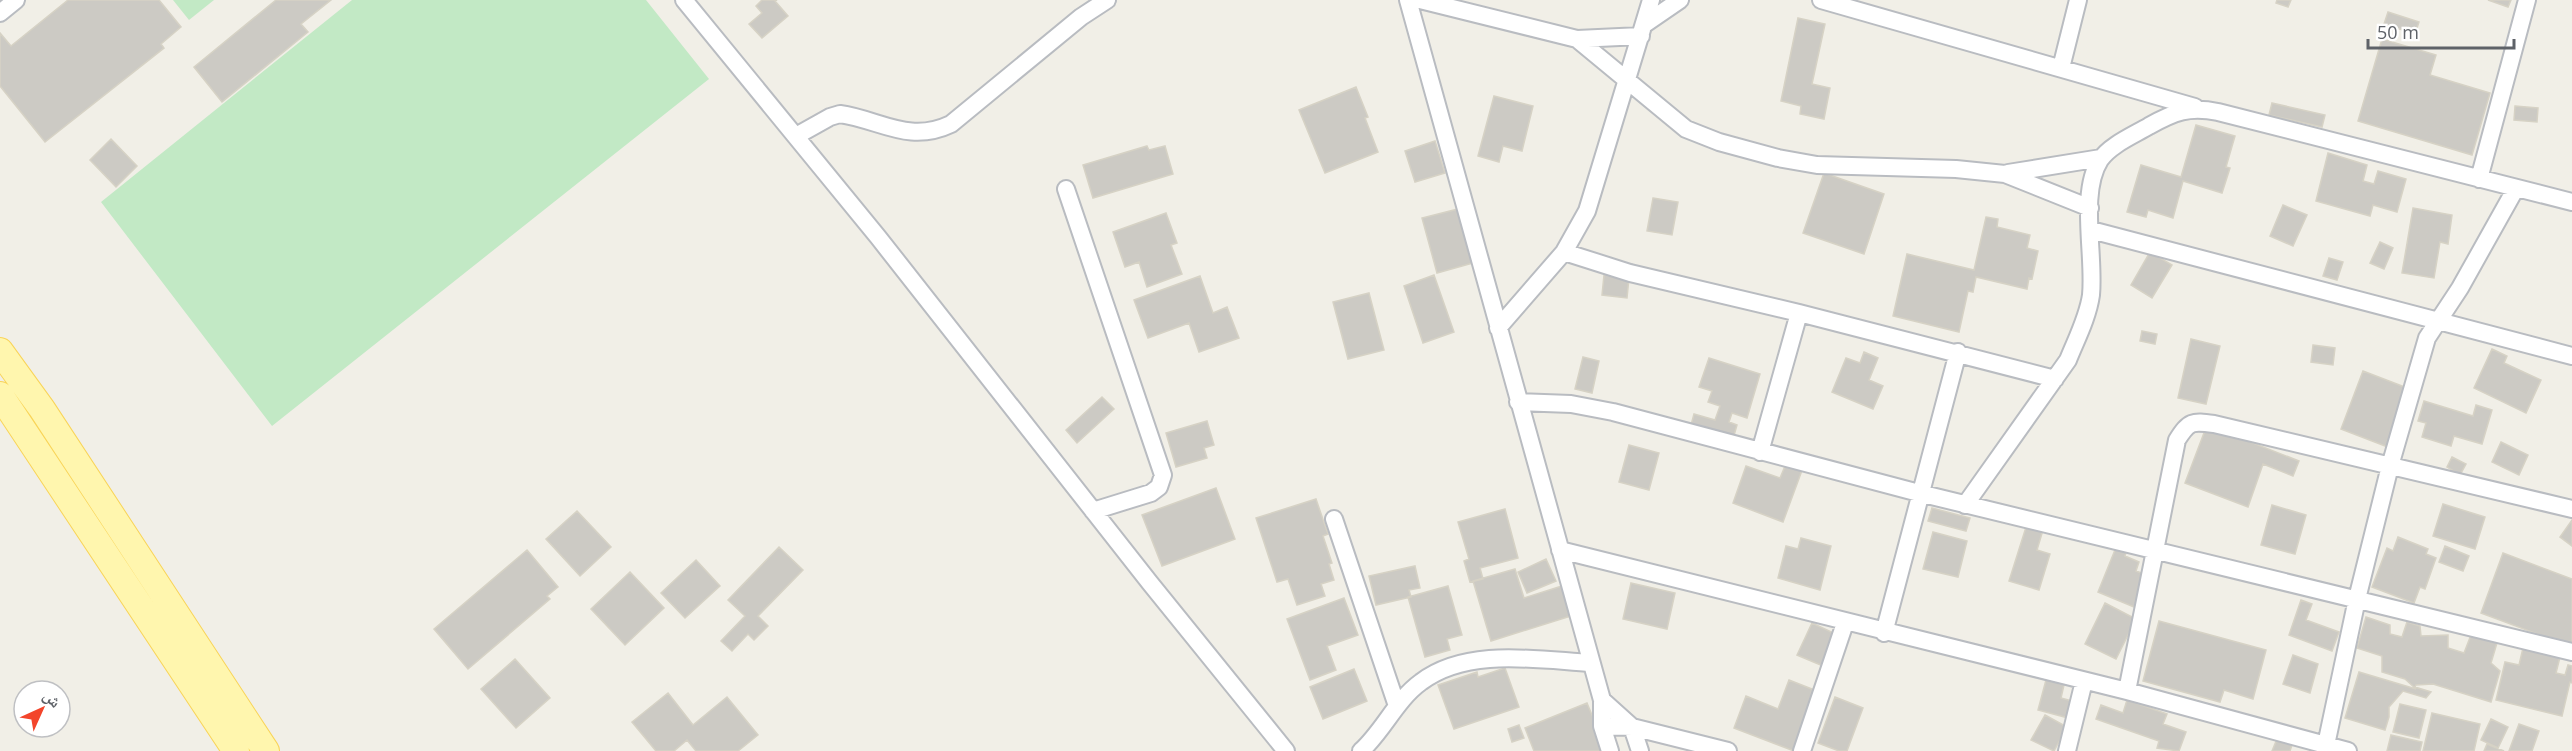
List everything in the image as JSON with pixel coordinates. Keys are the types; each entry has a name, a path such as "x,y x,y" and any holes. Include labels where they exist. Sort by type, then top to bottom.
{"main road":[{"path":"0,351 42,408 266,751"},
{"path":"0,395 236,751"}],"street":[{"path":"0,13 16,0"},
{"path":"684,0 878,237 1093,511 1286,751"},
{"path":"796,136 840,114 914,133 934,132 951,124 1081,17 1107,0"},
{"path":"1408,0 1602,700 1602,726 1610,751"},
{"path":"1420,0 1577,39 1643,30 1680,0"},
{"path":"1498,328 1564,252 1587,211 1651,0"},
{"path":"1821,0 2198,108 2572,202"},
{"path":"2061,68 2078,0"},
{"path":"2479,179 2527,0"},
{"path":"1577,39 1602,58 1627,83 1686,129 1719,142 1778,158 1817,165 1956,169 2005,174 2101,158 2121,143 2162,119 2185,110 2198,108"},
{"path":"1965,505 2068,360 2090,297 2090,192 2101,158"},
{"path":"2005,174 2090,208"},
{"path":"1560,550 1884,633 2084,681 2338,749 2357,599 2390,466 2427,338 2436,321 2460,288 2516,188"},
{"path":"1066,189 1163,474 1159,487 1151,493 1093,511"},
{"path":"2091,230 2572,356"},
{"path":"1564,252 1630,273 1958,352 2055,379"},
{"path":"1761,452 1799,313"},
{"path":"1884,633 1919,493 1958,352"},
{"path":"1518,402 1571,404 1613,412 1965,505 2572,652"},
{"path":"2127,692 2176,440 2185,427 2195,422 2572,509"},
{"path":"1334,519 1397,706"},
{"path":"1802,751 1845,623"},
{"path":"1361,751 1377,736 1397,706 1422,681 1450,668 1490,657 1591,663"},
{"path":"2067,751 2084,681"},
{"path":"1602,700 1632,727 1640,751"},
{"path":"1602,726 1632,727 1728,751"}],"green space":[{"path":"173,0 214,0 189,20"},
{"path":"352,0 646,0 709,79 272,426 101,202"}],"building":[{"path":"68,0 159,0 181,27 161,44 164,48 45,142 0,86 0,33 11,46"},
{"path":"276,0 331,0 301,24 308,32 222,102 194,67"},
{"path":"762,0 777,0 775,1 788,16 762,38 749,24 762,13 756,6"},
{"path":"2277,0 2291,0 2288,7 2276,3"},
{"path":"2488,0 2511,0 2508,7"},
{"path":"2388,12 2419,22 2415,34 2384,24"},
{"path":"1798,18 1825,24 1812,84 1830,88 1824,119 1800,114 1801,106 1781,101"},
{"path":"2382,39 2436,55 2430,75 2490,93 2472,155 2358,121"},
{"path":"1356,87 1378,152 1325,173 1299,110"},
{"path":"1494,96 1533,106 1522,151 1503,146 1499,162 1478,156"},
{"path":"2272,103 2325,115 2322,127 2269,115"},
{"path":"2515,106 2538,108 2537,122 2514,120"},
{"path":"2196,125 2235,136 2226,167 2230,168 2222,193 2183,181 2173,218 2148,210 2146,217 2127,212 2141,165 2181,177"},
{"path":"111,139 137,166 116,187 90,160"},
{"path":"1435,141 1445,173 1415,182 1405,151"},
{"path":"1147,146 1149,150 1165,146 1173,174 1093,198 1083,165"},
{"path":"2328,153 2367,165 2363,181 2374,184 2378,171 2406,179 2397,212 2373,205 2370,216 2316,201"},
{"path":"1824,173 1884,194 1864,254 1803,233"},
{"path":"1653,198 1678,202 1672,235 1647,231"},
{"path":"2283,205 2307,215 2293,246 2270,236"},
{"path":"2413,208 2452,215 2448,244 2440,242 2434,278 2402,273"},
{"path":"1458,209 1473,263 1437,273 1422,218"},
{"path":"1166,213 1177,243 1171,245 1182,274 1147,287 1139,262 1125,267 1113,232"},
{"path":"1986,217 1998,219 1997,227 2030,235 2027,248 2038,251 2032,279 2029,278 2027,289 1976,277 1973,292 1968,291 1959,332 1893,316 1907,254 1974,270"},
{"path":"2380,242 2393,248 2384,269 2370,263"},
{"path":"2150,252 2172,265 2152,298 2131,285"},
{"path":"2329,258 2343,262 2337,280 2323,276"},
{"path":"1434,275 1454,332 1423,343 1404,286"},
{"path":"1604,275 1629,278 1627,298 1602,295"},
{"path":"1200,276 1213,313 1227,307 1239,338 1199,352 1189,323 1148,338 1134,300"},
{"path":"1369,293 1384,350 1348,359 1333,302"},
{"path":"2142,331 2157,334 2155,344 2140,341"},
{"path":"2191,339 2220,346 2206,404 2178,398"},
{"path":"2313,345 2335,348 2333,365 2311,362"},
{"path":"2492,349 2507,356 2504,363 2541,380 2526,413 2474,388"},
{"path":"1864,352 1878,358 1869,380 1883,386 1873,409 1832,392 1846,358 1860,363"},
{"path":"1583,357 1599,361 1592,393 1575,389"},
{"path":"1709,358 1760,374 1747,418 1732,413 1729,422 1737,425 1733,439 1691,425 1694,414 1715,420 1720,406 1708,402 1712,391 1699,387"},
{"path":"2363,371 2415,391 2398,451 2341,429"},
{"path":"1102,397 1114,409 1077,443 1066,430"},
{"path":"2424,401 2473,416 2476,405 2492,410 2482,444 2454,436 2451,446 2422,437 2426,423 2418,421"},
{"path":"1207,421 1214,445 1204,448 1207,458 1176,467 1166,433"},
{"path":"2207,425 2299,461 2293,476 2263,464 2248,507 2185,483"},
{"path":"2501,442 2528,455 2519,475 2492,462"},
{"path":"1629,445 1659,453 1649,490 1619,482"},
{"path":"2452,457 2466,464 2460,475 2447,467"},
{"path":"1788,459 1804,465 1783,522 1733,503 1746,466 1780,478"},
{"path":"1216,488 1235,539 1162,566 1142,515"},
{"path":"1316,499 1328,534 1323,536 1332,563 1329,564 1334,580 1321,584 1325,596 1297,605 1288,579 1277,582 1256,518"},
{"path":"2443,504 2485,517 2475,549 2433,536"},
{"path":"2272,505 2306,515 2295,554 2261,545"},
{"path":"1932,508 1970,518 1966,531 1928,521"},
{"path":"1505,509 1518,558 1480,568 1483,579 1470,582 1464,561 1469,559 1458,522"},
{"path":"577,511 611,547 580,576 546,539"},
{"path":"2572,520 2572,546 2560,537"},
{"path":"2027,524 2043,530 2037,550 2050,554 2039,590 2009,581"},
{"path":"1933,532 1967,541 1958,577 1923,569"},
{"path":"2398,537 2428,549 2426,554 2436,558 2425,589 2420,587 2414,603 2372,587 2387,548 2393,551"},
{"path":"1801,538 1831,546 1820,590 1778,578 1786,546 1798,549"},
{"path":"2117,545 2127,549 2125,556 2139,562 2136,571 2147,575 2134,607 2098,592"},
{"path":"2445,546 2469,556 2463,571 2439,562"},
{"path":"779,547 803,570 758,616 768,626 754,640 748,634 732,651 721,641 745,616 728,600"},
{"path":"527,550 558,587 547,596 550,599 468,669 434,629"},
{"path":"2503,553 2572,579 2572,647 2481,613"},
{"path":"1546,559 1556,581 1527,593 1518,572"},
{"path":"696,560 720,586 685,618 661,593"},
{"path":"1415,566 1420,588 1409,590 1411,597 1376,605 1369,576"},
{"path":"1515,569 1524,598 1565,585 1574,615 1491,641 1473,581"},
{"path":"630,572 664,608 625,645 591,609"},
{"path":"1631,583 1675,593 1667,629 1623,619"},
{"path":"1448,586 1462,635 1447,639 1450,650 1425,657 1408,597"},
{"path":"1344,598 1358,635 1327,646 1336,670 1310,680 1287,619"},
{"path":"2301,600 2312,604 2306,620 2339,632 2332,651 2289,635"},
{"path":"2105,603 2136,619 2116,659 2085,644"},
{"path":"2366,617 2390,625 2390,634 2402,637 2407,622 2420,626 2421,636 2448,635 2448,648 2464,653 2471,635 2497,643 2491,663 2500,671 2491,702 2433,684 2416,685 2415,687 2431,692 2426,698 2403,691 2389,707 2385,730 2345,718 2359,672 2416,689 2405,679 2382,672 2382,656 2357,648"},
{"path":"2159,621 2266,650 2253,699 2224,690 2220,702 2143,681"},
{"path":"1812,623 1838,635 1823,666 1797,655"},
{"path":"2523,648 2560,657 2556,673 2565,675 2568,665 2572,666 2572,683 2570,682 2562,716 2496,700 2505,662 2519,665"},
{"path":"2293,655 2318,664 2310,693 2283,684"},
{"path":"515,659 550,698 516,728 481,689"},
{"path":"1505,668 1519,707 1454,729 1438,685 1477,672 1478,677"},
{"path":"1354,669 1367,701 1323,719 1310,687"},
{"path":"1789,680 1817,691 1794,751 1734,728 1746,696 1778,709"},
{"path":"2046,680 2064,685 2061,698 2076,702 2072,719 2038,710"},
{"path":"668,693 693,725 727,697 758,735 738,751 696,751 687,740 674,751 656,751 632,722"},
{"path":"1835,697 1863,708 1847,751 1839,751 1818,743"},
{"path":"2127,700 2167,714 2163,724 2186,732 2179,751 2157,748 2159,741 2096,719 2101,705 2123,713"},
{"path":"1587,703 1607,751 1534,751 1525,728"},
{"path":"2400,704 2426,710 2419,738 2393,732"},
{"path":"2432,713 2480,724 2474,751 2423,751"},
{"path":"2045,715 2067,727 2054,751 2031,740"},
{"path":"2491,719 2508,727 2498,748 2481,740"},
{"path":"2519,724 2539,731 2532,751 2509,751"},
{"path":"1519,725 1524,738 1512,742 1508,729"},
{"path":"2391,735 2422,742 2420,751 2387,751"},
{"path":"2277,739 2292,745 2290,751 2272,751"},
{"path":"2487,744 2504,751 2484,751"}]}
